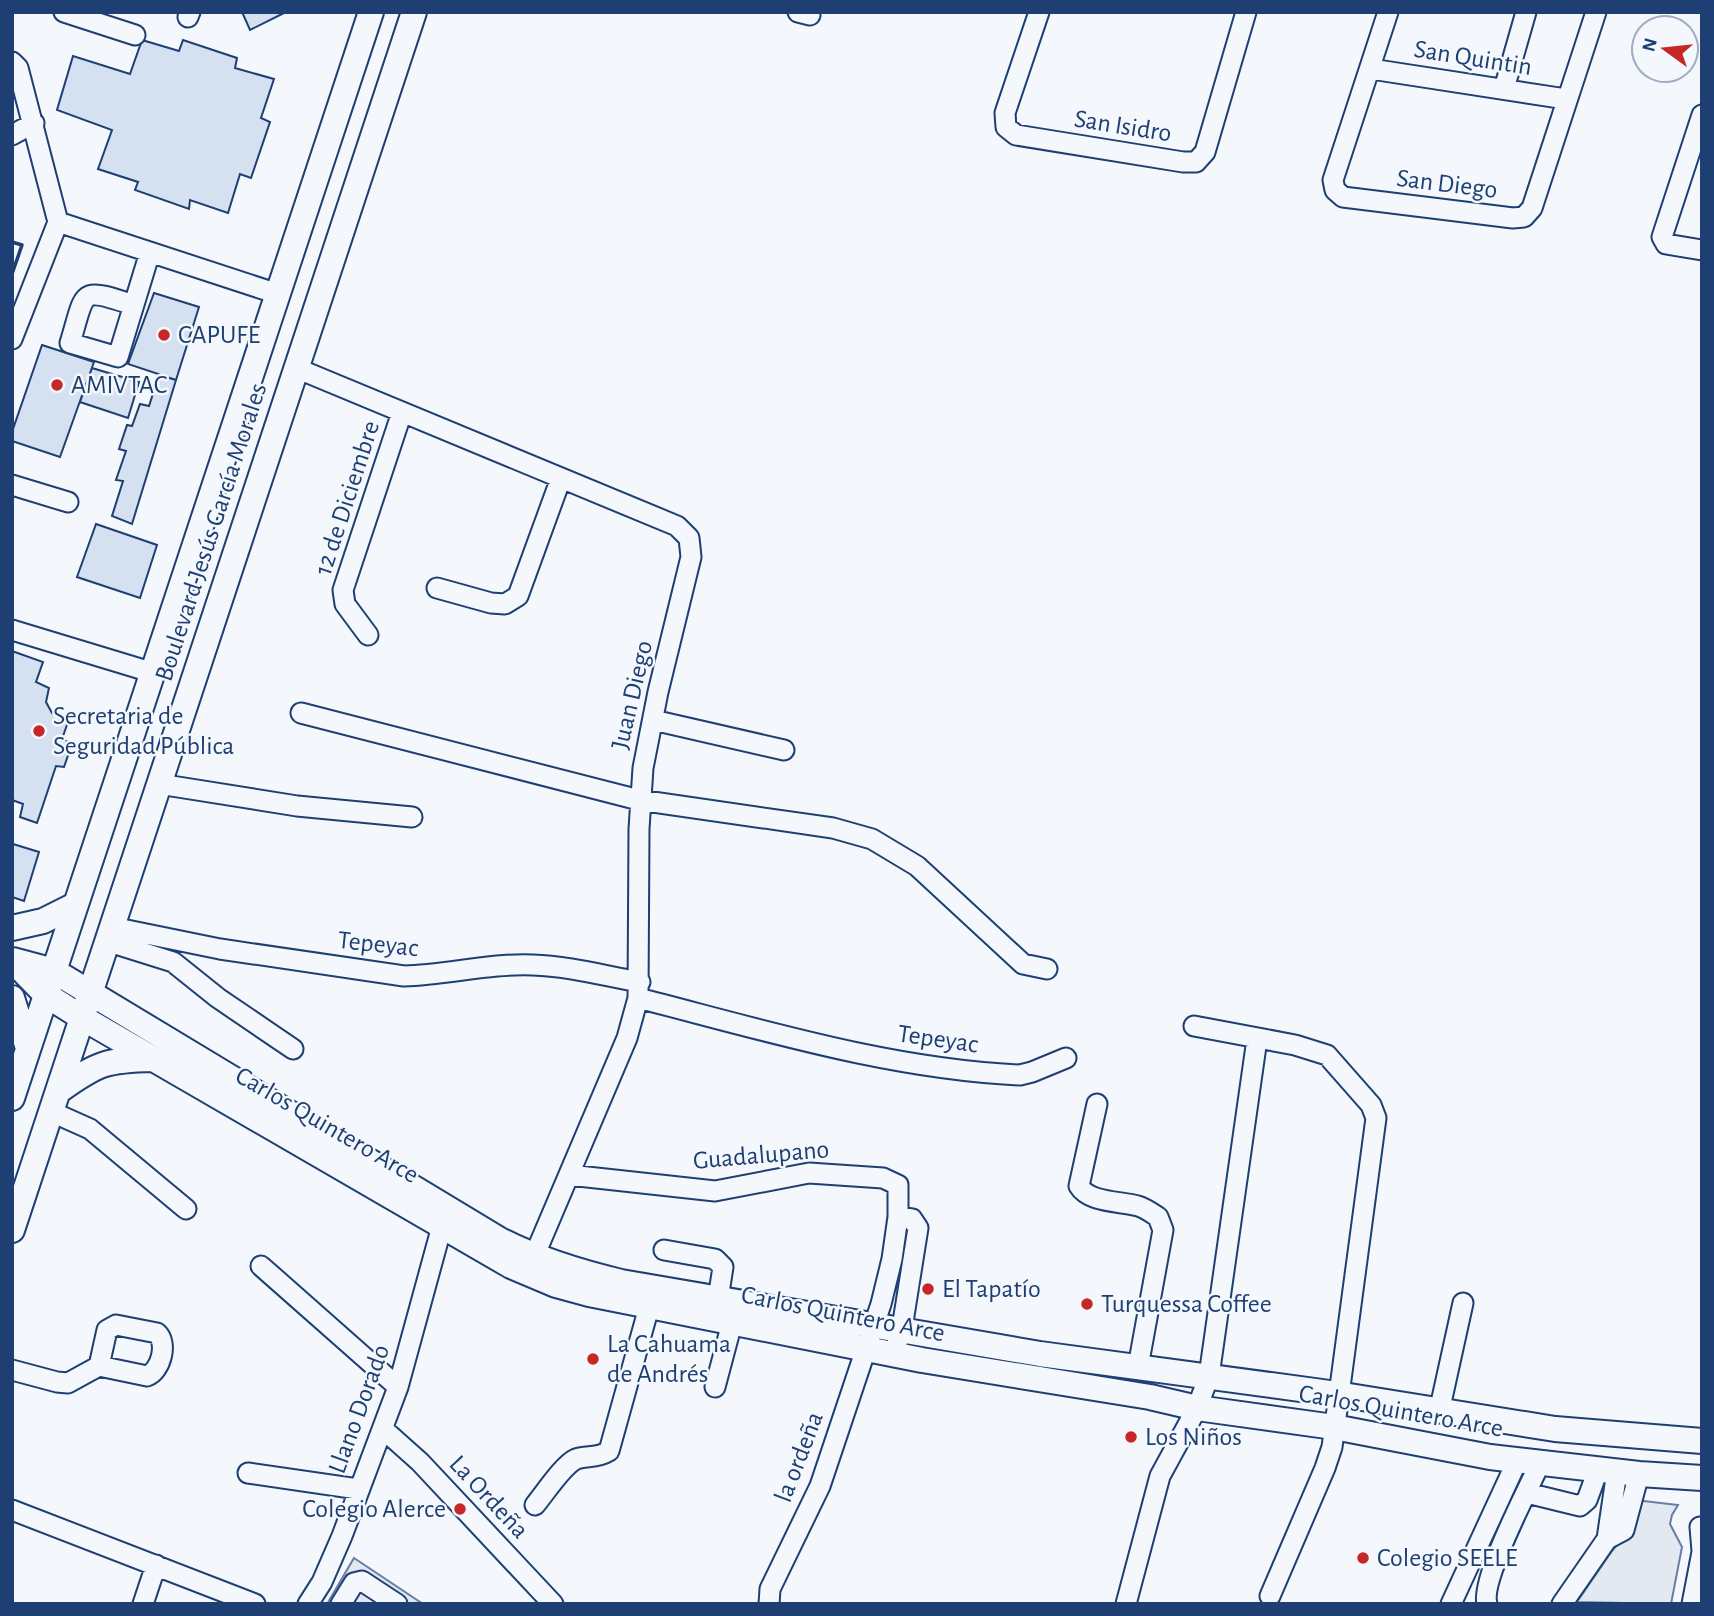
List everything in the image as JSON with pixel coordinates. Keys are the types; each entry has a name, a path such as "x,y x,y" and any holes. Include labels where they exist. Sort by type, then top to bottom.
{"main road":[{"name":"Boulevard Jesús García Morales","path":"12,1098 371,12"},
{"name":"Boulevard Jesús García Morales","path":"12,1230 414,12"},
{"path":"12,928 43,921 75,905"},
{"name":"Carlos Quintero Arce","path":"13,960 54,971 90,991 442,1226 530,1265 1000,1348 1337,1394 1555,1429 1702,1441"},
{"name":"Carlos Quintero Arce","path":"13,960 46,995 81,1017 153,1059 289,1125 490,1234 530,1265 567,1288 649,1307 865,1349 1150,1397 1197,1408 1334,1427 1622,1478 1702,1479"},
{"path":"12,998 28,1048"},
{"path":"56,1101 98,1065 117,1059 153,1059"}],"street":[{"path":"64,12 135,35"},
{"name":"San Isidro","path":"1039,12 1004,113 1006,127 1016,135 1183,162 1196,162 1205,152 1246,12"},
{"name":"San Diego","path":"1388,12 1333,180 1335,190 1343,197 1513,218 1524,217 1532,208 1596,12"},
{"path":"1504,89 1526,12"},
{"path":"12,62 18,68 34,123 58,222 12,339"},
{"name":"San Quintin","path":"1371,69 1566,99"},
{"path":"1702,115 1662,240 1666,244 1702,250"},
{"path":"12,135 34,123"},
{"path":"58,222 278,294"},
{"path":"134,306 150,252"},
{"name":"Juan Diego","path":"296,368 677,526 689,538 692,546 689,569 653,720 639,800 639,990 627,1038 530,1265"},
{"name":"12 de Diciembre","path":"368,635 345,604 343,590 402,412"},
{"path":"437,588 491,603 505,604 518,596 561,478"},
{"path":"12,485 68,502"},
{"path":"12,629 153,673"},
{"path":"301,713 639,800 833,828 872,839 918,866 1023,964 1047,969"},
{"path":"653,720 784,750"},
{"path":"159,784 297,806 412,817"},
{"path":"109,934 173,962 218,998 293,1049"},
{"name":"Tepeyac","path":"109,934 404,976 429,976 507,965 535,965 639,990 810,1043 892,1060 1020,1075 1066,1058"},
{"path":"1194,1026 1295,1045 1327,1055 1371,1105 1376,1118 1334,1427 1325,1468 1270,1596"},
{"path":"1126,1604 1160,1476 1197,1408 1209,1376 1257,1039"},
{"path":"56,1101 186,1209"},
{"path":"1097,1104 1079,1186 1083,1192 1093,1197 1141,1207 1158,1217 1163,1230 1139,1367"},
{"name":"Guadalupano","path":"569,1175 715,1191 809,1173 883,1178 898,1185 898,1217 892,1259 874,1325"},
{"path":"894,1354 901,1330 918,1228 912,1219 898,1217"},
{"name":"Llano Dorado","path":"308,1604 322,1582 342,1536 398,1387 442,1226"},
{"path":"664,1250 715,1259 721,1263 723,1267 718,1299"},
{"path":"261,1266 398,1387"},
{"path":"1439,1412 1463,1303"},
{"path":"535,1506 568,1464 578,1458 600,1457 608,1451 649,1307"},
{"path":"715,1387 732,1323"},
{"name":"la ordeña","path":"769,1604 770,1590 820,1486 874,1325"},
{"path":"12,1370 68,1383 99,1366"},
{"name":"La Ordeña","path":"383,1429 420,1462 553,1604"},
{"path":"1487,1604 1485,1596 1492,1570 1527,1493 1529,1462"},
{"path":"1451,1604 1529,1462"},
{"path":"248,1473 358,1489"},
{"path":"1527,1493 1580,1506 1622,1478"},
{"path":"1562,1604 1607,1539 1612,1501 1622,1478"},
{"path":"1607,1539 1624,1530 1622,1478"},
{"path":"12,1510 255,1604"},
{"path":"1692,1604 1702,1552 1700,1527"},
{"path":"144,1604 156,1565"},
{"path":"322,1582 343,1600 354,1583 362,1581 397,1604"}],"shaded area":[{"path":"1635,1500 1678,1505 1670,1524 1682,1547 1671,1604 1577,1602 1612,1551 1634,1525"},
{"path":"354,1558 423,1604 327,1604"}],"building":[{"path":"242,12 286,12 250,30"},
{"path":"142,40 179,51 183,40 237,58 235,68 274,79 261,118 270,122 251,178 240,174 228,213 190,200 189,209 135,190 138,182 98,169 112,130 57,110 73,56 130,74"},
{"name":"CAPUFE","path":"154,293 199,307 176,380 128,364"},
{"name":"AMIVTAC","path":"42,345 94,362 60,457 12,441 12,432"},
{"path":"92,368 139,382 128,418 80,402"},
{"path":"159,375 176,380 132,524 112,516 123,481 116,480 126,451 119,449 127,425 132,426 140,404 149,406"},
{"path":"96,524 157,545 140,598 77,577"},
{"name":"Secretaria de Seguridad Pública","path":"12,651 43,662 36,682 49,688 46,702 52,713 68,722 62,739 72,744 64,767 56,766 37,823 20,817 23,804 12,800"},
{"path":"13,844 39,852 24,901 12,897"}],"wall":[{"path":"12,242 22,245 12,274"}],"place":[{"name":"CAPUFE","path":"164,335"},
{"name":"AMIVTAC","path":"57,385"},
{"name":"Secretaria de Seguridad Pública","path":"39,731"},
{"name":"El Tapatío","path":"928,1289"},
{"name":"Turquessa Coffee","path":"1087,1304"},
{"name":"La Cahuama de Andrés","path":"593,1359"},
{"name":"Los Niños","path":"1131,1437"},
{"name":"Colegio Alerce","path":"460,1509"},
{"name":"Colegio SEELE","path":"1363,1558"}]}
